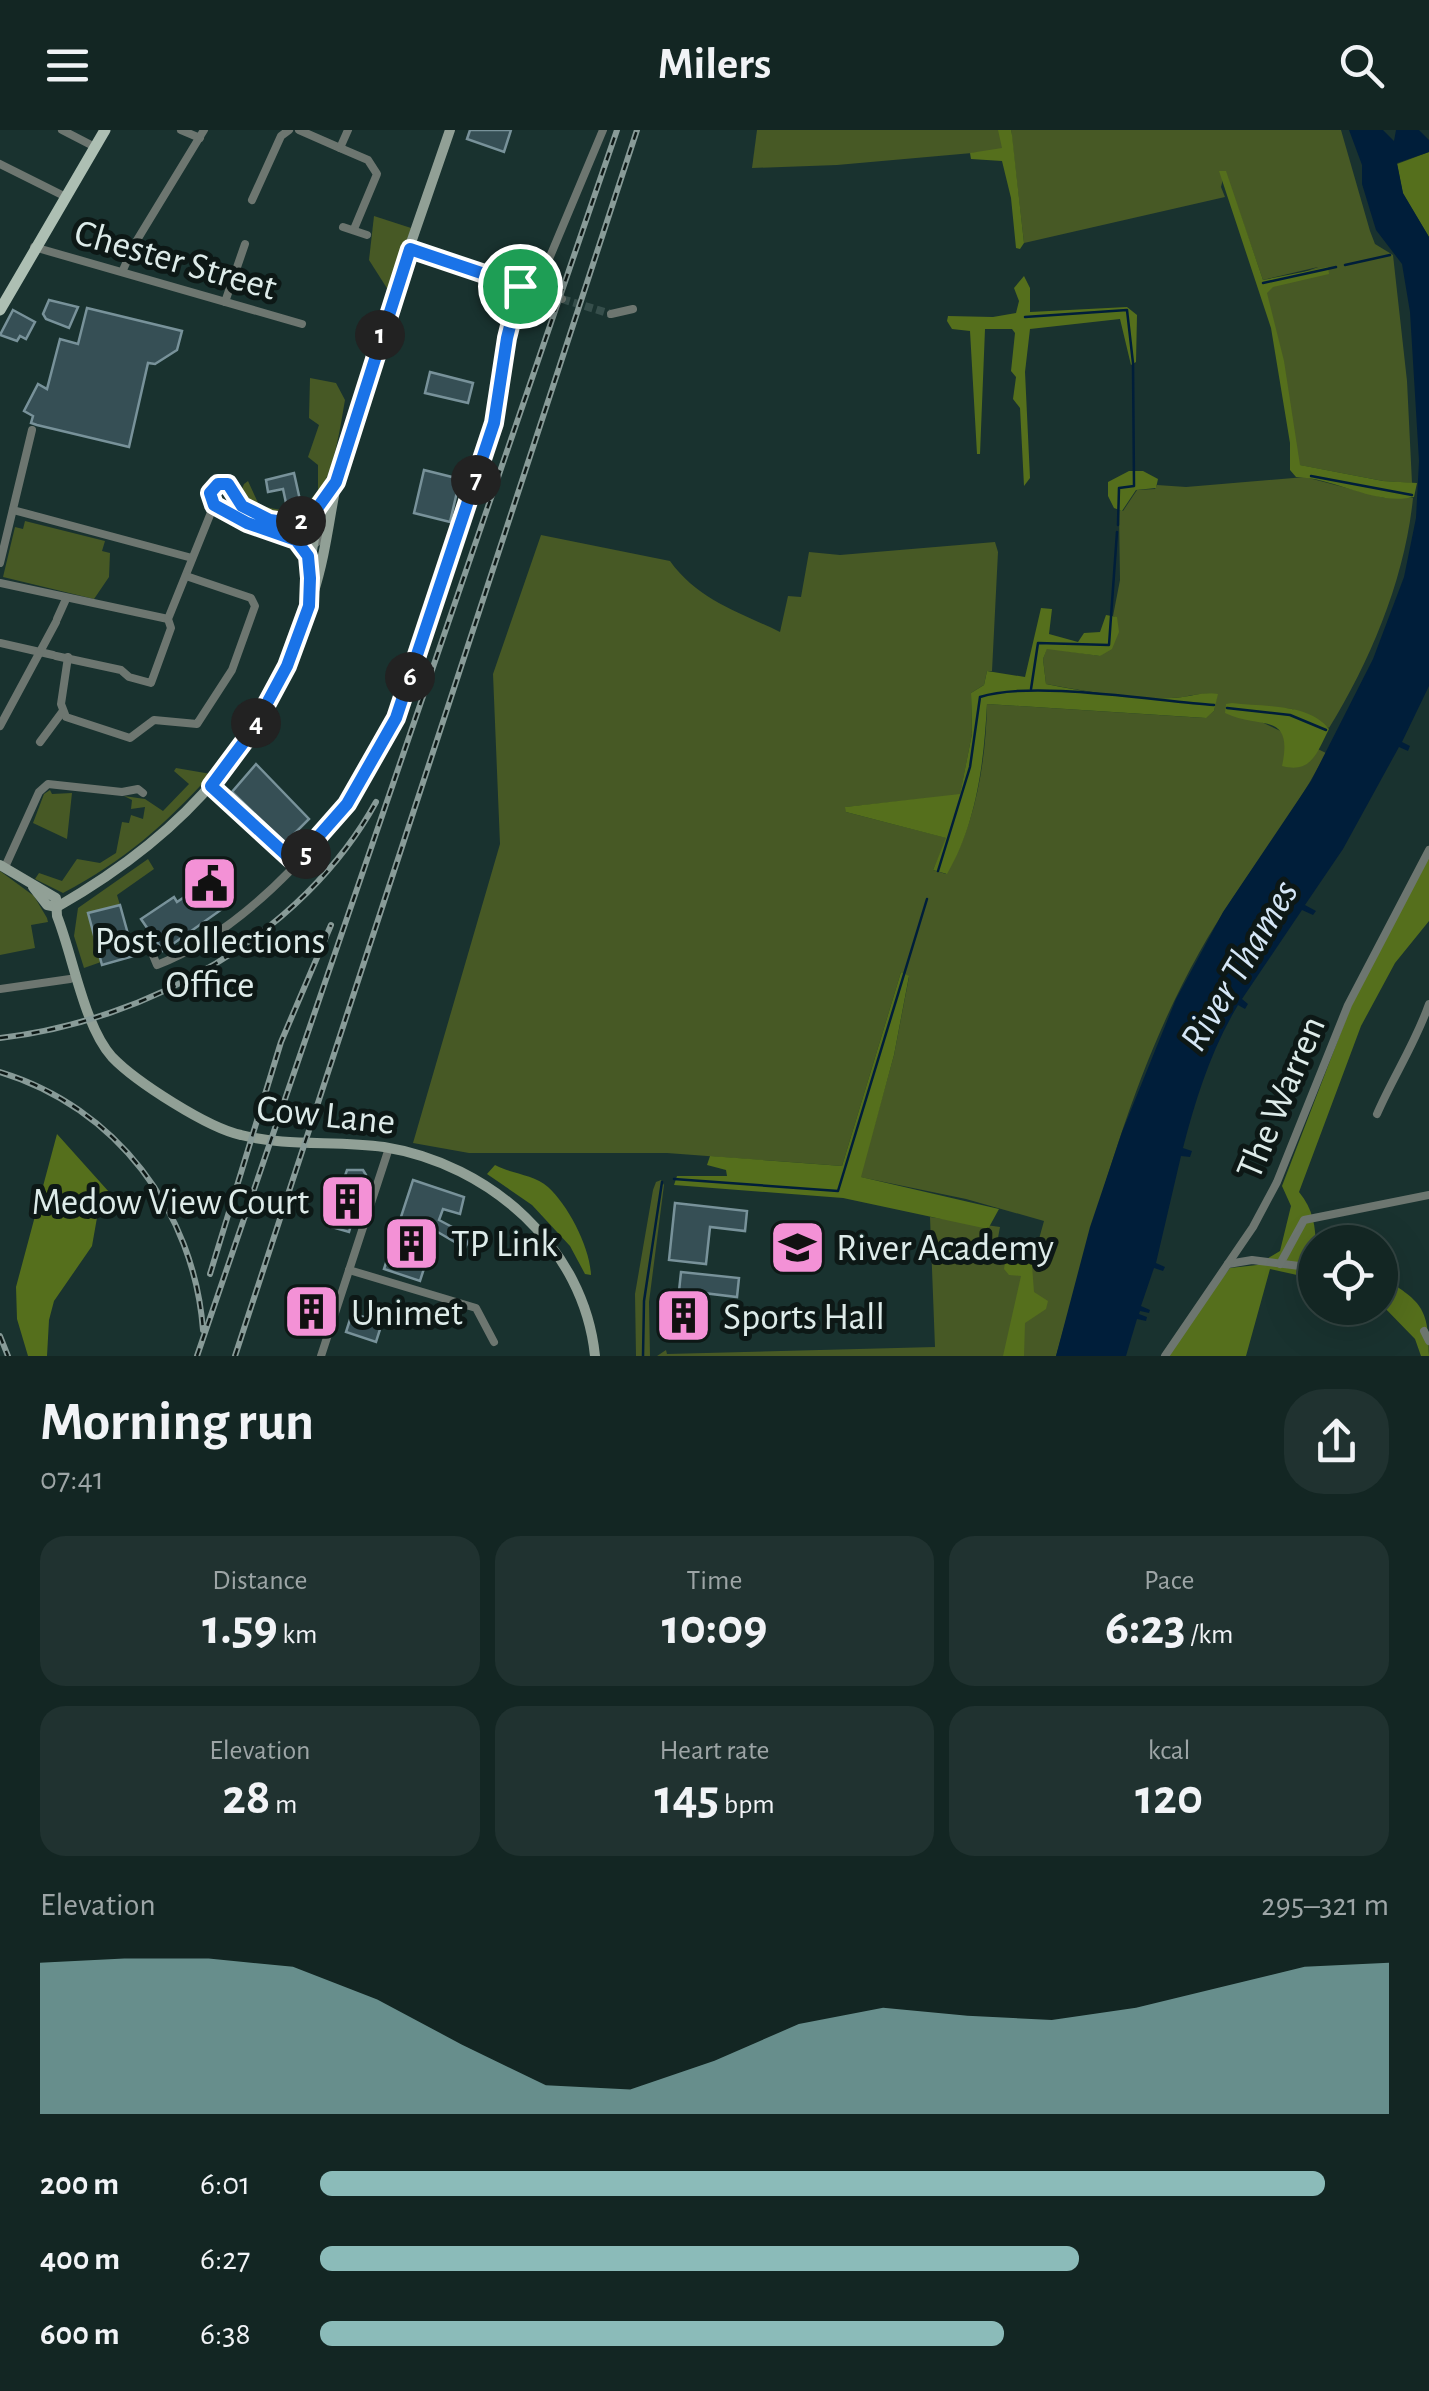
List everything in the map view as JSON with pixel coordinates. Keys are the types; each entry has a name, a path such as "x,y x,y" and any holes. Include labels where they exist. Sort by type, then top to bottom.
{"main road":[{"path":"0,310 106,130"}],"street":[{"path":"62,130 94,146"},
{"path":"124,270 134,244 202,134 182,130"},
{"path":"266,198 254,197 281,136 289,130"},
{"path":"299,130 368,160 377,180 354,230"},
{"path":"340,148 348,130"},
{"path":"143,793 138,789 122,792 48,784 39,792 2,866 56,898 57,907 146,850 211,786 267,705 294,650 309,606 336,482 450,130"},
{"path":"536,290 603,130"},
{"path":"0,164 64,196"},
{"path":"344,228 367,235"},
{"path":"226,302 245,244"},
{"name":"Chester Street","path":"34,247 302,324"},
{"path":"410,249 562,299"},
{"path":"152,954 157,965 196,944 267,891 347,804 396,718 494,423 507,338 520,286"},
{"path":"611,314 633,309"},
{"path":"0,564 32,430"},
{"path":"309,606 308,556 322,505 336,482"},
{"path":"313,544 247,523 218,507 210,493 218,484 231,486 242,506 270,520 317,523 326,534"},
{"path":"0,643 122,670 129,677 151,683 170,628 168,619 192,558 218,507 232,503 235,496"},
{"path":"304,520 322,505"},
{"path":"13,510 192,558"},
{"path":"313,544 326,534"},
{"path":"296,540 308,556"},
{"path":"62,712 66,717 130,738 154,720 197,724 232,670 255,606 251,598 186,576"},
{"path":"0,584 168,619"},
{"path":"0,726 66,599"},
{"path":"40,742 62,712 68,657"},
{"path":"211,786 295,863"},
{"name":"The Warren","path":"1166,1356 1277,1182 1348,1005 1429,850"},
{"name":"Cow Lane","path":"57,907 97,1030 109,1053 123,1066 203,1120 232,1133 389,1148 472,1178 516,1208 554,1248 584,1306 595,1356"},
{"path":"0,989 70,978"},
{"path":"1377,1110 1421,1029 1429,1004"},
{"path":"322,1356 389,1148"},
{"path":"1280,1264 1298,1228 1314,1216 1429,1195"},
{"path":"1241,1244 1252,1260"},
{"path":"1228,1264 1252,1260 1298,1266"},
{"path":"349,1270 476,1308 494,1342"},
{"path":"1424,1331 1429,1342"}],"green space":[{"path":"757,130 1003,130 1006,150 837,165 752,168"},
{"path":"998,130 1011,130 1012,135 1024,243 1020,249 1016,248 1011,198 1002,161 971,159 970,153 1002,148"},
{"path":"1011,130 1341,130 1375,244 1393,255 1407,381 1412,483 1294,464 1293,439 1264,287 1318,267 1263,280 1225,171 1221,187 1225,197 1024,243"},
{"path":"1429,152 1429,237 1403,194 1397,164"},
{"path":"1219,171 1226,171 1263,280 1328,267 1329,274 1273,287 1267,293 1284,361 1300,465 1383,481 1417,483 1414,497 1370,495 1296,477 1290,470 1290,443 1271,328"},
{"path":"374,216 411,228 390,293 369,260"},
{"path":"1024,276 1030,288 1030,312 1127,307 1137,315 1136,362 1131,365 1120,319 1030,329 1025,372 1030,478 1024,486 1020,408 1013,399 1016,377 1011,371 1015,333 1012,329 985,329 977,454 970,331 952,329 947,321 948,316 1016,313 1019,301 1014,288"},
{"path":"310,378 336,383 345,400 327,476 319,493 307,507 293,514 259,509 240,494 248,481 259,505 277,509 299,507 318,490 318,465 308,457 319,425 309,418"},
{"path":"1129,471 1143,471 1158,479 1156,488 1136,490 1122,511 1114,508 1108,496 1108,482"},
{"path":"1305,477 1385,498 1413,498 1394,588 1359,675 1329,728 1292,709 1226,705 1326,753 1214,928 1174,1001 1116,1150 1056,1356 657,1356 666,1350 667,1354 935,1347 930,1217 1000,1227 995,1254 1032,1264 1044,1221 966,1199 860,1177 894,1055 909,977 901,972 842,1166 667,1153 469,1153 413,1143 500,844 493,674 541,535 670,561 706,595 780,632 788,596 801,597 809,552 840,555 995,542 998,552 992,671 987,671 984,685 971,693 972,734 960,795 846,807 846,812 947,838 933,870 946,874 972,813 987,704 1205,718 1214,711 1217,695 1211,694 1140,698 1046,684 1043,659 1047,648 1100,656 1117,618 1113,616 1120,580 1119,510 1123,511 1137,490 1155,489 1157,485 1186,487"},
{"path":"25,521 105,541 102,551 110,553 109,577 94,599 3,577 15,527 23,529"},
{"path":"1041,608 1052,609 1049,634 1078,642 1084,633 1100,632 1106,615 1117,617 1119,632 1112,649 1100,656 1047,649 1043,659 1046,684 1140,698 1218,694 1214,711 1206,718 987,704 972,813 947,874 933,870 946,838 846,812 845,807 960,794 972,734 971,693 984,685 987,671 1025,677"},
{"path":"1226,704 1298,710 1329,729 1307,764 1282,766 1283,736 1278,729 1225,713"},
{"path":"176,768 211,774 143,841 63,893 35,879 39,873 62,881 77,859 100,863 116,853 122,822 129,823 131,815 143,819 145,807 131,809 132,800 124,796 145,799 163,811 189,784 174,771"},
{"path":"50,790 52,794 72,793 67,839 33,823 44,794"},
{"path":"1429,854 1429,921 1395,963 1361,1026 1299,1192 1314,1225 1298,1225 1298,1275 1270,1269 1246,1356 1169,1356 1195,1313 1230,1268 1257,1265 1280,1251 1291,1206 1282,1186 1351,1006"},
{"path":"148,859 154,869 117,895 120,905 88,914 101,962 84,968 74,936 78,908"},
{"path":"0,871 34,896 47,918 48,922 31,925 35,948 0,955"},
{"path":"901,972 909,976 894,1055 861,1177 999,1209 988,1229 843,1198 674,1185 677,1176 727,1176 726,1170 707,1165 710,1156 842,1166"},
{"path":"57,1134 109,1192 98,1212 92,1246 54,1301 47,1356 28,1356 17,1319 16,1287"},
{"path":"495,1165 536,1179 556,1195 582,1240 591,1275 585,1274 570,1246 532,1205 487,1174"},
{"path":"661,1180 664,1185 649,1302 650,1356 636,1356 635,1294 653,1190"},
{"path":"1006,1257 1032,1265 1034,1292 1048,1301 1046,1309 1025,1323 1024,1356 1003,1356 1021,1276 1009,1275 1004,1269"},
{"path":"1398,1288 1420,1307 1427,1326 1429,1356 1421,1356 1415,1339 1398,1322"}],"water":[{"name":"River Thames","path":"1349,130 1383,130 1394,141 1396,130 1419,130 1429,140 1429,152 1397,163 1403,193 1429,237 1429,686 1402,742 1410,746 1408,751 1399,747 1343,849 1305,905 1316,911 1313,915 1302,910 1242,999 1248,1004 1245,1009 1238,1005 1220,1039 1183,1148 1192,1151 1190,1157 1181,1156 1156,1263 1165,1267 1163,1271 1154,1268 1141,1306 1150,1310 1140,1311 1146,1321 1137,1319 1126,1356 1056,1356 1090,1227 1122,1132 1176,999 1223,912 1311,781 1373,659 1404,577 1416,518 1419,461 1410,312 1402,264 1376,230 1362,184 1362,165"}],"building":[{"path":"470,130 511,130 504,152 467,139"},
{"path":"49,300 78,307 69,328 46,319 43,314"},
{"path":"87,308 182,331 177,350 155,364 148,363 129,447 31,423 33,416 24,411 38,384 47,389 60,339 78,344"},
{"path":"13,310 35,322 26,339 20,336 17,341 0,335"},
{"path":"430,372 473,383 468,403 425,393"},
{"path":"424,470 460,479 450,522 414,513"},
{"path":"294,473 300,500 286,503 283,489 268,492 266,480"},
{"path":"256,764 309,819 285,843 232,792"},
{"path":"215,876 232,902 163,951 141,919 174,897 177,902"},
{"path":"120,905 134,956 102,965 88,913"},
{"name":"Medow View Court","path":"347,1170 363,1170 366,1175 349,1232 328,1226"},
{"path":"413,1180 464,1197 460,1214 443,1209 439,1220 456,1229 454,1235 457,1230 470,1238 465,1248 436,1231 420,1281 384,1269"},
{"name":"River Academy","path":"675,1203 747,1211 745,1231 710,1227 706,1264 669,1260"},
{"name":"Sports Hall","path":"681,1272 739,1278 737,1297 703,1293 698,1335 666,1335 671,1290 679,1291"},
{"path":"352,1313 382,1323 376,1342 346,1332"}],"waterway":[{"path":"1345,265 1390,255"},
{"path":"1263,283 1336,267"},
{"path":"1025,317 1127,310 1133,363 1134,486 1119,488 1118,525"},
{"path":"1311,476 1412,495"},
{"path":"1031,689 1038,643 1109,645 1117,532"},
{"path":"938,871 970,767 980,697 1003,692 1061,691 1214,705"},
{"path":"1227,708 1290,715 1326,730"},
{"path":"674,1179 838,1191 927,899"},
{"path":"643,1356 644,1301 662,1182"}],"tunnel":[{"path":"562,299 611,314"}],"railway":[{"path":"197,1356 617,130"},
{"path":"235,1356 637,130"},
{"path":"0,1038 110,1013 216,964 264,931 307,893 345,850 376,802"},
{"path":"210,1274 281,1042 331,925"},
{"path":"0,1072 42,1088 79,1110 113,1138 142,1170 184,1244 203,1330"},
{"path":"0,1336 8,1356"}],"place":[{"name":"Post Collections Office","path":"210,883"},
{"name":"Medow View Court","path":"348,1201"},
{"name":"TP Link","path":"412,1243"},
{"name":"River Academy","path":"797,1247"},
{"name":"Unimet","path":"312,1312"},
{"name":"Sports Hall","path":"684,1316"}],"route":[{"path":"410,249 520,286 510,322 494,423 396,718 378,756 347,804 302,859 293,863 211,786 252,731 294,650 309,606 308,556 296,540 247,523 214,505 211,490 218,484 228,484 242,506 282,523 300,522 322,505 336,482 410,249"}]}
